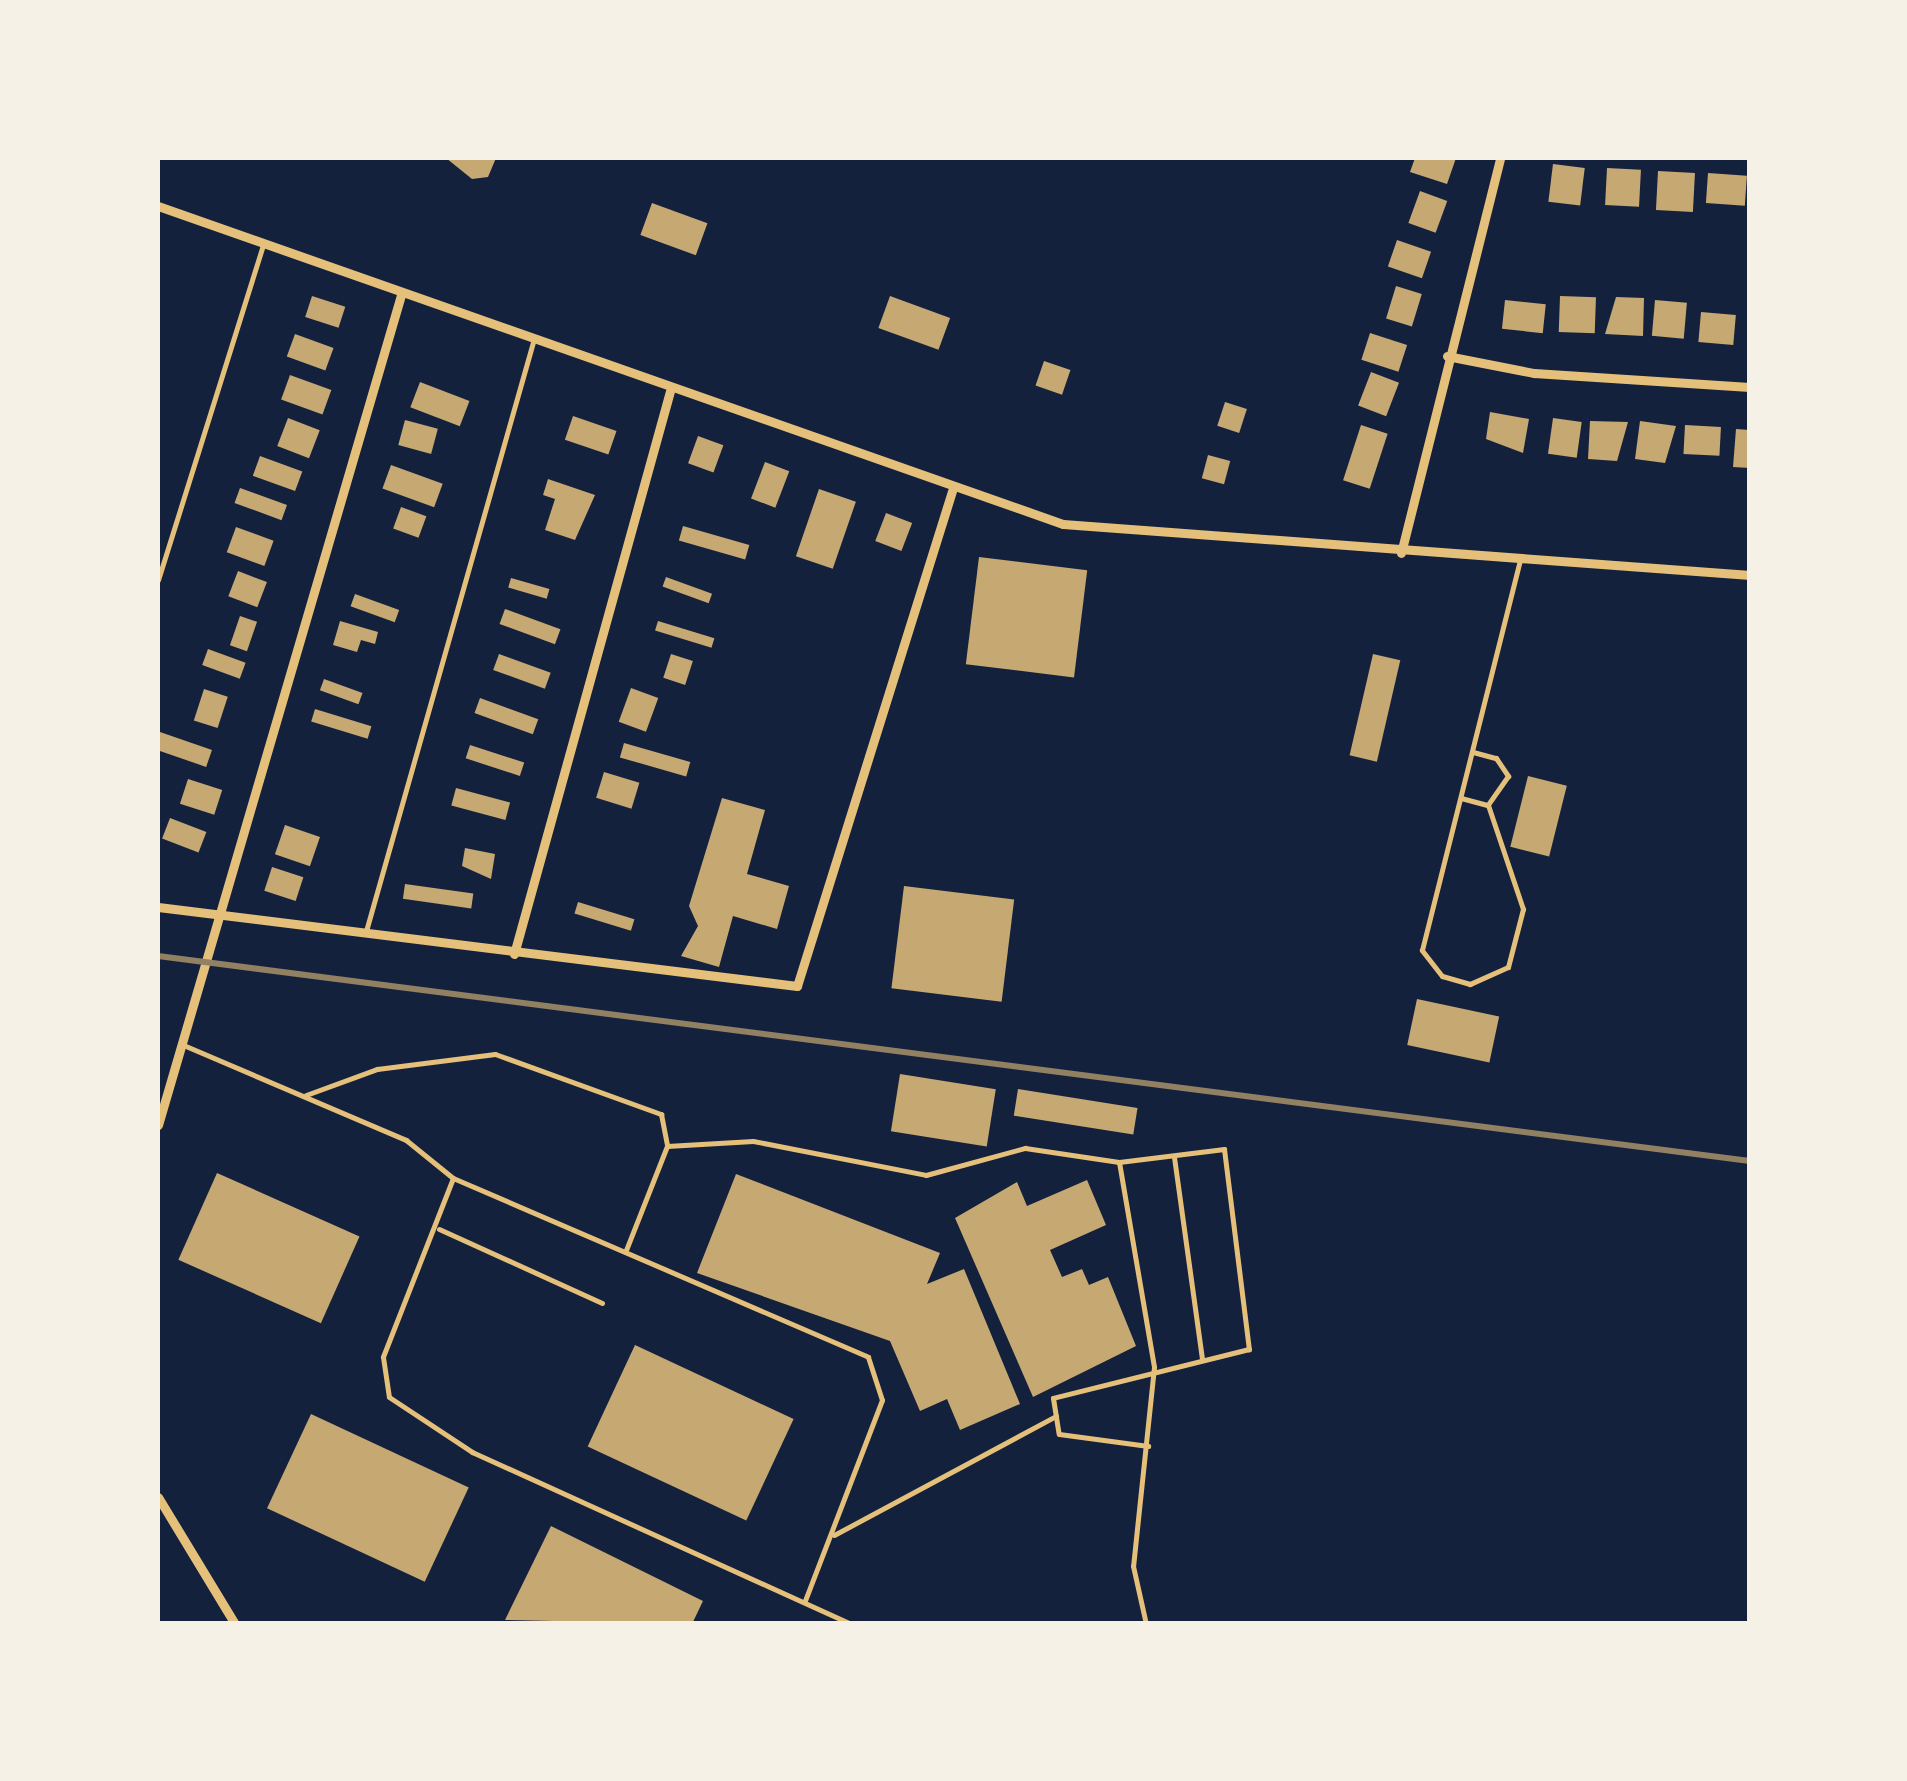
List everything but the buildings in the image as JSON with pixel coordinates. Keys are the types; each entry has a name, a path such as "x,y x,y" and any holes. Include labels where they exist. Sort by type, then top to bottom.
{"street":[{"path":"1401,553 1447,356 1500,158"},
{"path":"158,206 952,491 1064,524 1401,553 1750,574"},
{"path":"158,1125 401,295"},
{"path":"1447,356 1534,373 1750,387"},
{"path":"514,954 670,391"},
{"path":"158,907 755,987 796,986 806,971 952,491"},
{"path":"158,1497 235,1624"}],"lane":[{"path":"158,580 263,244"},
{"path":"365,934 533,342"},
{"path":"1488,806 1523,910 1508,968 1470,984 1442,976 1422,950 1520,560"},
{"path":"1473,752 1496,758 1508,776 1488,806"},
{"path":"1461,798 1488,806"},
{"path":"181,1044 406,1140 453,1178 868,1357 882,1400 805,1601"},
{"path":"304,1096 377,1070 495,1054 662,1114 667,1146 626,1250"},
{"path":"667,1146 753,1141 926,1175 1026,1148 1119,1162 1224,1149 1249,1349 1154,1367 1053,1398 1059,1434 1148,1446"},
{"path":"1174,1156 1202,1359"},
{"path":"1119,1162 1154,1367 1133,1566 1146,1624"},
{"path":"453,1178 439,1229 384,1356 389,1397 472,1452 852,1624"},
{"path":"439,1229 602,1303"},
{"path":"832,1536 1056,1416"}],"railway":[{"path":"158,956 1750,1161"}]}
